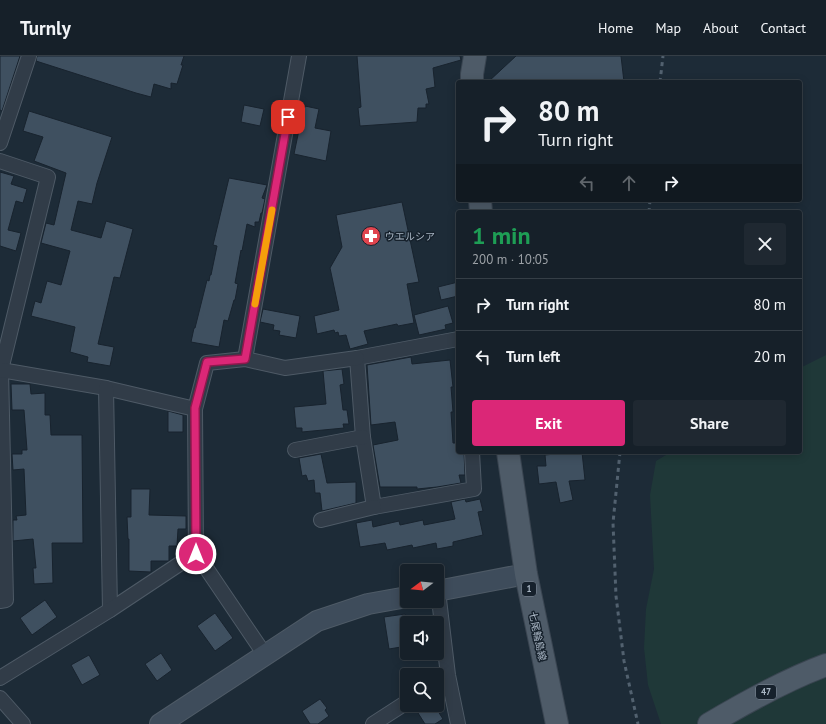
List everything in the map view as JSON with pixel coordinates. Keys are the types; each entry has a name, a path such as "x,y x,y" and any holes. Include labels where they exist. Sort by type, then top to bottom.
{"main road":[{"path":"472,80 475,56"},
{"name":"七尾輪島線","path":"508,454 526,574 556,724"},
{"name":"47","path":"709,724 768,691 798,676 826,665"}],"street":[{"path":"0,143 29,56"},
{"path":"245,359 299,56"},
{"path":"0,161 48,177 1,370 6,600 0,601"},
{"path":"265,655 196,554 195,408 207,362 245,359 285,368 357,358 456,339"},
{"path":"357,358 363,437 374,507"},
{"path":"1,370 106,388 195,408"},
{"path":"106,388 110,610"},
{"path":"295,450 363,437"},
{"path":"321,520 374,507 474,488 472,454"},
{"path":"0,678 110,610 196,554"},
{"path":"444,590 526,574"},
{"path":"160,724 317,622 368,604 400,598"},
{"path":"438,608 442,668"},
{"path":"444,682 458,724"},
{"path":"0,698 22,724"},
{"path":"373,724 400,707"}],"green space":[{"path":"826,355 826,724 661,724 648,685 644,648 646,609 654,569 650,495 656,461 668,454 802,454 802,367"}],"building":[{"path":"0,56 20,56 2,111 0,110"},
{"path":"37,56 184,56 181,65 183,65 177,84 171,83 171,89 154,84 151,97 36,61"},
{"path":"357,56 460,56 461,60 433,68 435,87 426,89 429,104 426,104 426,108 418,108 417,122 360,126 358,108 361,107"},
{"path":"516,56 621,56 624,80 490,80"},
{"path":"244,105 264,109 260,126 241,122"},
{"path":"305,106 319,109 315,128 331,131 326,161 294,154"},
{"path":"29,111 112,137 97,183 92,204 78,201 71,230 101,238 106,221 133,229 120,278 114,277 98,344 114,347 110,366 87,362 88,357 70,352 75,327 31,316 35,301 41,303 47,281 61,285 70,251 41,243 46,223 54,225 66,173 34,161 43,137 23,131"},
{"path":"0,172 14,176 11,184 27,189 23,203 16,201 8,230 21,233 16,251 0,246"},
{"path":"229,178 267,185 262,198 265,199 259,222 255,222 255,227 247,224 235,283 238,284 235,300 228,321 224,320 219,347 191,342 207,280 209,281 211,275 217,246 213,245"},
{"path":"402,202 419,282 407,284 414,323 398,326 397,324 364,331 368,344 350,349 346,335 339,336 338,332 335,333 334,330 317,334 314,316 339,310 330,268 342,247 336,215"},
{"path":"456,282 456,296 441,300 438,287"},
{"path":"448,306 453,323 445,325 446,329 419,335 414,315"},
{"path":"263,309 300,316 296,338 279,335 280,331 273,330 274,325 260,322"},
{"path":"411,357 412,364 450,360 453,387 451,387 453,412 451,412 453,443 456,443 456,454 464,454 465,475 459,475 461,483 417,489 417,487 380,487 373,445 398,440 395,422 371,425 367,365"},
{"path":"342,369 344,384 340,385 343,410 347,410 349,424 343,424 344,428 302,432 302,428 296,428 294,407 326,404 323,371"},
{"path":"11,384 30,384 31,394 45,393 45,415 50,415 51,435 82,435 83,543 52,543 53,583 34,584 33,568 36,568 33,539 13,541 13,520 17,520 16,516 26,515 24,469 13,470 12,454 22,454 22,450 27,450 24,410 12,410"},
{"path":"168,411 183,415 183,432 168,432"},
{"path":"321,454 327,483 356,482 356,503 322,511 320,493 315,493 314,480 308,481 306,475 302,476 299,458"},
{"path":"582,454 585,480 569,481 573,500 560,503 556,482 539,484 537,466 546,466 545,455"},
{"path":"131,489 150,489 149,515 186,516 186,529 178,529 177,546 169,546 169,561 151,561 151,572 129,571 127,517 131,517"},
{"path":"465,499 466,502 480,499 483,511 478,512 483,535 453,542 453,546 437,549 436,543 413,548 412,545 387,550 385,543 360,547 356,523 372,520 373,527 399,521 400,525 423,520 424,525 455,519 451,502"},
{"path":"45,600 57,617 32,635 20,618"},
{"path":"215,613 233,638 215,651 197,626"},
{"path":"405,614 405,616 400,616 400,647 389,649 384,617"},
{"path":"161,653 172,670 157,681 145,664"},
{"path":"89,655 100,675 82,685 71,665"},
{"path":"320,699 327,708 325,710 329,716 318,724 310,724 302,711"},
{"path":"438,712 443,719 435,724 425,724 418,713"}],"railway":[{"path":"660,80 663,56"},
{"path":"649,210 650,202"},
{"path":"620,454 613,523 616,596 624,661 638,724"}],"slow traffic":[{"path":"255,304 272,210"}],"place":[{"name":"ウエルシア","path":"371,236"}],"route":[{"path":"196,554 195,408 207,362 245,359 288,117"}]}
